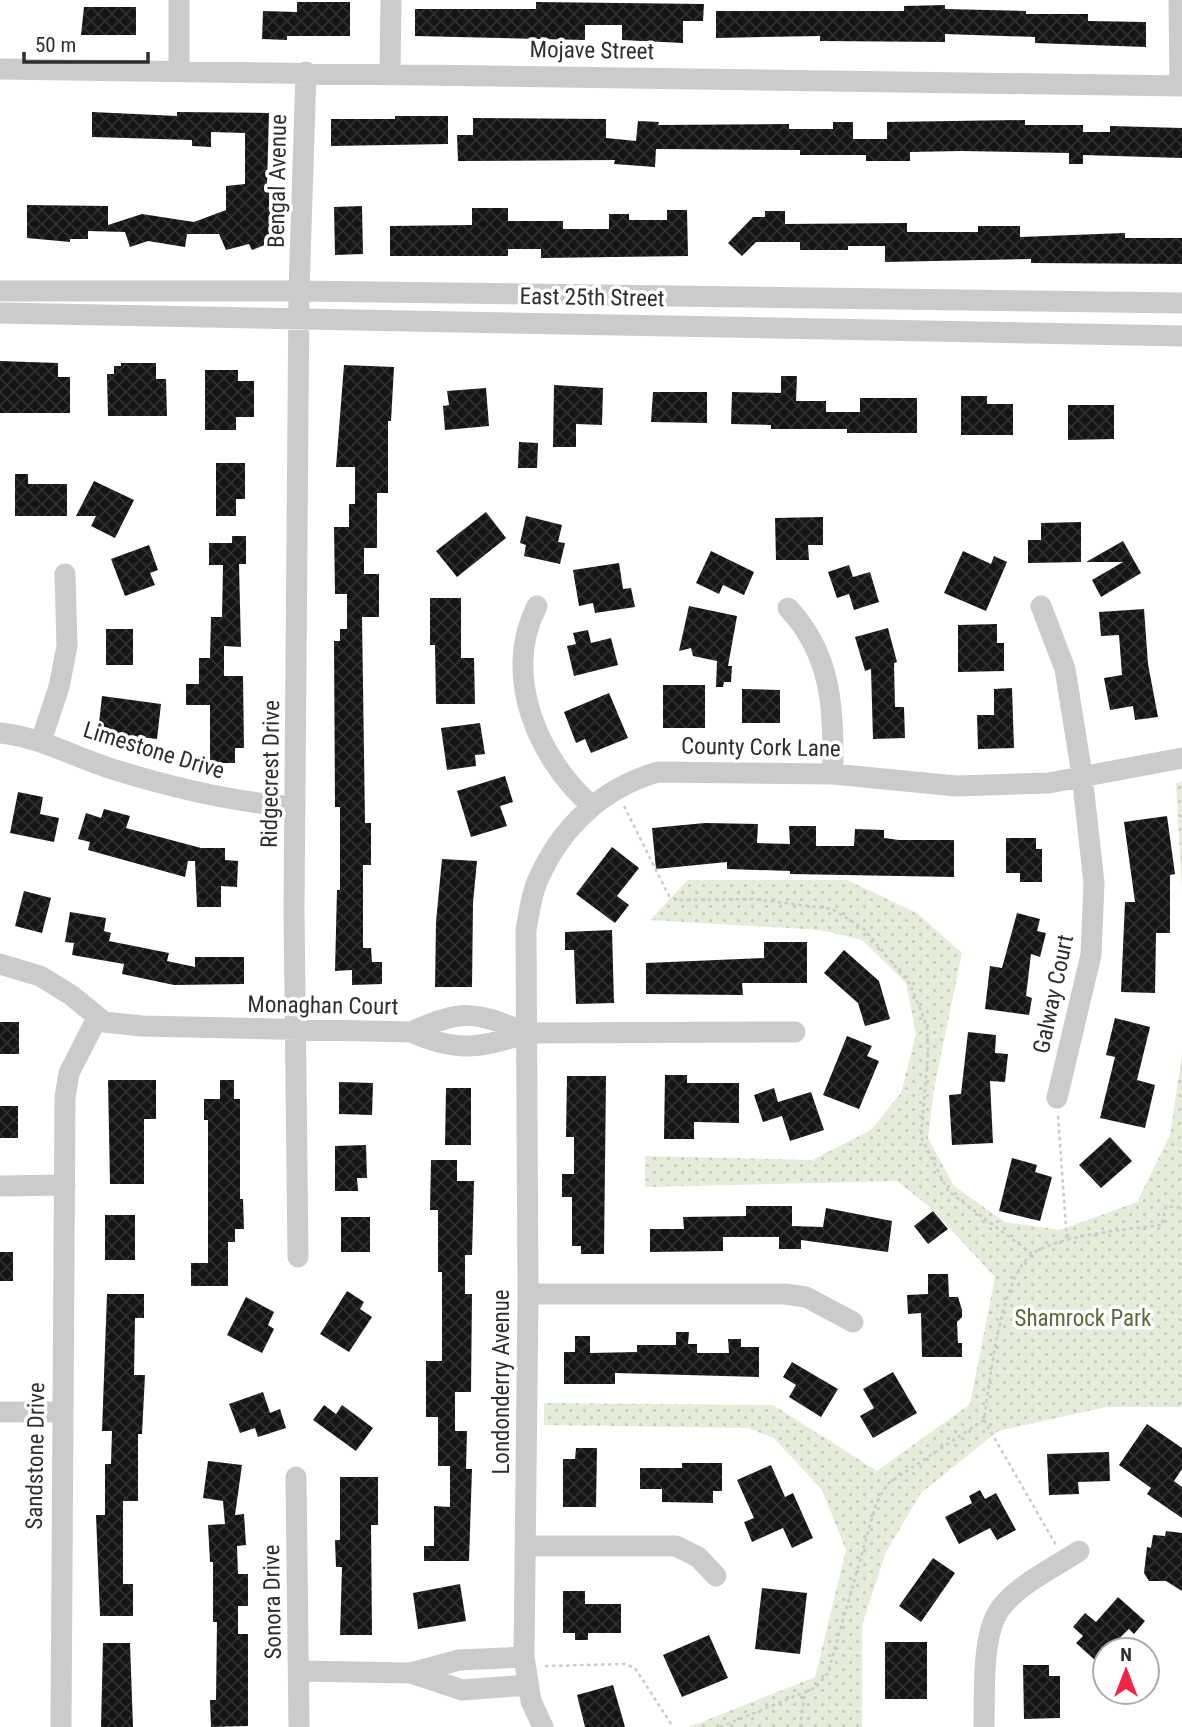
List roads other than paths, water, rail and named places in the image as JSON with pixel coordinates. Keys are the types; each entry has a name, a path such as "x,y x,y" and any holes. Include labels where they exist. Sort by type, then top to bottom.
{"street":[{"path":"179,0 179,70"},
{"path":"390,72 391,0"},
{"path":"1180,0 1181,86"},
{"name":"Mojave Street","path":"0,69 390,72 1181,86"},
{"name":"Bengal Avenue","path":"299,291 306,72"},
{"name":"East 25th Street","path":"0,291 299,291 1182,303"},
{"name":"Ridgecrest Drive","path":"298,1257 295,807 299,291"},
{"name":"East 25th Street","path":"0,313 1182,336"},
{"path":"41,741 59,687 67,646 65,574"},
{"path":"537,606 527,626 523,659 530,710 537,734 568,785 591,805"},
{"name":"Galway Court","path":"1041,606 1065,669 1082,775 1094,883 1093,934 1057,1098"},
{"path":"788,608 803,624 824,662 834,716 833,774"},
{"name":"Limestone Drive","path":"0,733 41,741 110,768 202,795 295,807"},
{"name":"County Cork Lane","path":"526,1034 526,930 536,883 561,838 591,805 636,778 659,772 833,774 956,786 1049,783 1182,758"},
{"path":"0,964 40,976 71,995 97,1018"},
{"name":"Monaghan Court","path":"97,1018 104,1022 142,1026 411,1032 447,1016 474,1015 489,1017 526,1034 795,1032"},
{"name":"Sandstone Drive","path":"61,1727 65,1098 69,1073 97,1018"},
{"path":"411,1032 437,1043 459,1047 490,1046 526,1034"},
{"name":"Londonderry Avenue","path":"526,1034 525,1670 531,1701 543,1727"},
{"path":"0,1186 65,1185"},
{"path":"527,1294 785,1293 806,1297 853,1322"},
{"path":"0,1412 62,1412"},
{"name":"Sonora Drive","path":"296,1477 299,1727"},
{"path":"526,1546 676,1546 698,1557 716,1576"},
{"path":"984,1727 987,1656 991,1629 999,1609 1016,1593 1072,1556"},
{"path":"299,1671 411,1673 459,1660 525,1670"},
{"path":"411,1673 462,1690 525,1670"}],"park label":[{"name":"Shamrock Park","path":"1083,1318"}]}
